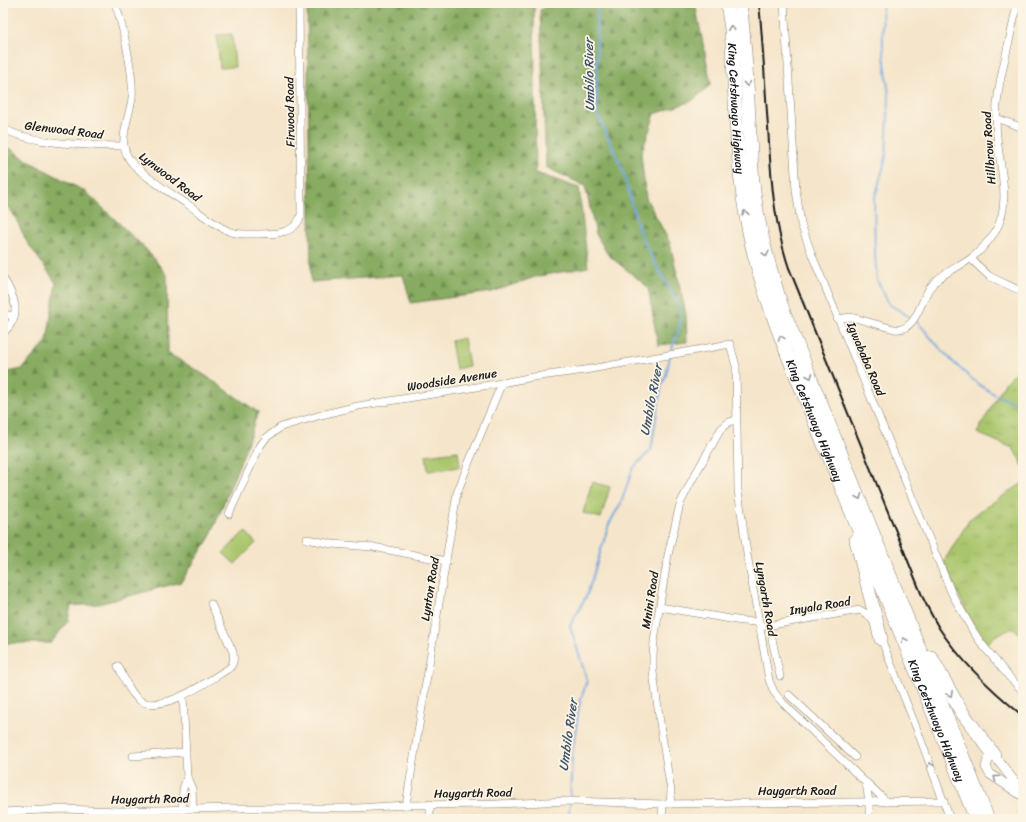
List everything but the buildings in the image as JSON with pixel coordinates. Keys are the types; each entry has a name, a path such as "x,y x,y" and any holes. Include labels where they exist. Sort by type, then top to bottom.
{"highway":[{"name":"King Cetshwayo Highway","path":"727,3 731,29 742,185 749,232 760,278 770,309 976,819"},
{"name":"King Cetshwayo Highway","path":"740,3 745,48 753,184 760,228 768,263 782,307 988,819"},
{"path":"821,435 858,546 881,639"},
{"path":"889,571 952,697 994,755"}],"street":[{"path":"115,3 123,32 132,88 132,101 125,132 124,146"},
{"name":"Firwood Road","path":"299,3 302,197 301,214 299,220"},
{"name":"Igwababa Road","path":"784,3 791,125 800,216 810,248 952,594 972,631 1010,678 1023,691"},
{"name":"Hillbrow Road","path":"838,319 851,317 898,330 906,328 912,322 929,289 934,283 950,270 970,259 979,252 991,238 999,224 1003,210 1004,194 997,139 996,118 998,96 1017,3"},
{"path":"996,118 1023,128"},
{"name":"Glenwood Road","path":"3,128 17,135 36,140 124,146"},
{"name":"Lynwood Road","path":"124,146 130,161 139,170 229,231 243,234 279,233 292,229 299,220"},
{"path":"970,259 989,276 1023,292"},
{"path":"3,278 14,301 14,316 10,326 3,333"},
{"path":"3,314 14,316"},
{"name":"Woodside Avenue","path":"229,514 260,446 266,438 281,427 358,406 651,359 730,344"},
{"name":"Lyngarth Road","path":"730,344 736,366 738,490 747,554 769,680 774,692 782,703 887,802"},
{"name":"Lynton Road","path":"406,805 458,493 502,383"},
{"name":"Mnini Road","path":"662,819 671,791 661,730 653,663 654,641 668,555 681,500 721,429 729,422 736,420"},
{"path":"307,539 328,544 373,547 446,562"},
{"name":"Inyala Road","path":"860,610 865,603 867,587"},
{"path":"118,666 134,695 141,701 156,704 183,696 230,667 234,661 233,652 211,604"},
{"name":"Inyala Road","path":"660,607 759,625 860,610 868,614 872,619 881,639 950,819"},
{"path":"772,639 780,676"},
{"path":"764,654 774,652"},
{"path":"788,695 855,757"},
{"path":"183,696 187,777 192,789 193,809"},
{"path":"797,716 803,709"},
{"path":"133,756 186,752"},
{"path":"1023,793 994,755 986,763 988,772 1023,796"},
{"path":"182,810 183,789 187,777"},
{"path":"866,783 869,802 869,819"},
{"name":"Haygarth Road","path":"3,812 62,810 373,807 430,804 552,802 667,804 944,802"},
{"path":"430,804 430,819"}],"green space":[{"path":"307,3 538,3 534,5 536,173 579,188 588,267 535,277 492,292 411,303 403,275 311,282"},
{"path":"555,3 695,3 711,84 692,101 655,114 641,154 646,198 670,243 686,314 687,342 658,345 648,287 608,255 596,234 585,186 546,167 540,10"},
{"path":"232,34 235,67 220,68 217,35"},
{"path":"3,144 32,163 86,192 146,249 167,275 168,353 206,376 258,412 244,453 210,537 181,582 99,604 71,606 68,621 51,643 3,643 3,373 22,369 47,341 56,283 27,242 13,213 3,203"},
{"path":"464,338 469,366 456,369 451,341"},
{"path":"1023,365 1023,466 1013,448 977,433 1006,381"},
{"path":"458,451 460,467 428,471 426,455"},
{"path":"592,482 610,487 601,518 583,513"},
{"path":"1023,483 1023,636 1013,628 995,636 987,644 967,614 944,561 970,519 984,508"},
{"path":"245,531 256,543 235,564 223,553"}],"waterway":[{"name":"Umbilo River","path":"597,3 597,113 623,171 639,231 654,262 677,301 681,314 680,324 671,352"},
{"path":"882,3 883,46 889,97 886,157 874,201 877,280 889,304 910,317"},
{"path":"917,321 950,359 979,384 994,394 1008,400 1023,403"},
{"name":"Umbilo River","path":"570,798 572,756 579,706 587,680 570,626 587,595 609,524 621,503 633,468 651,450 661,388 666,375 670,356"},
{"name":"Umbilo River","path":"568,819 570,803"}],"railway":[{"path":"759,3 770,163 779,233 789,268 923,598 939,628 967,664 988,686 1023,716"}]}
